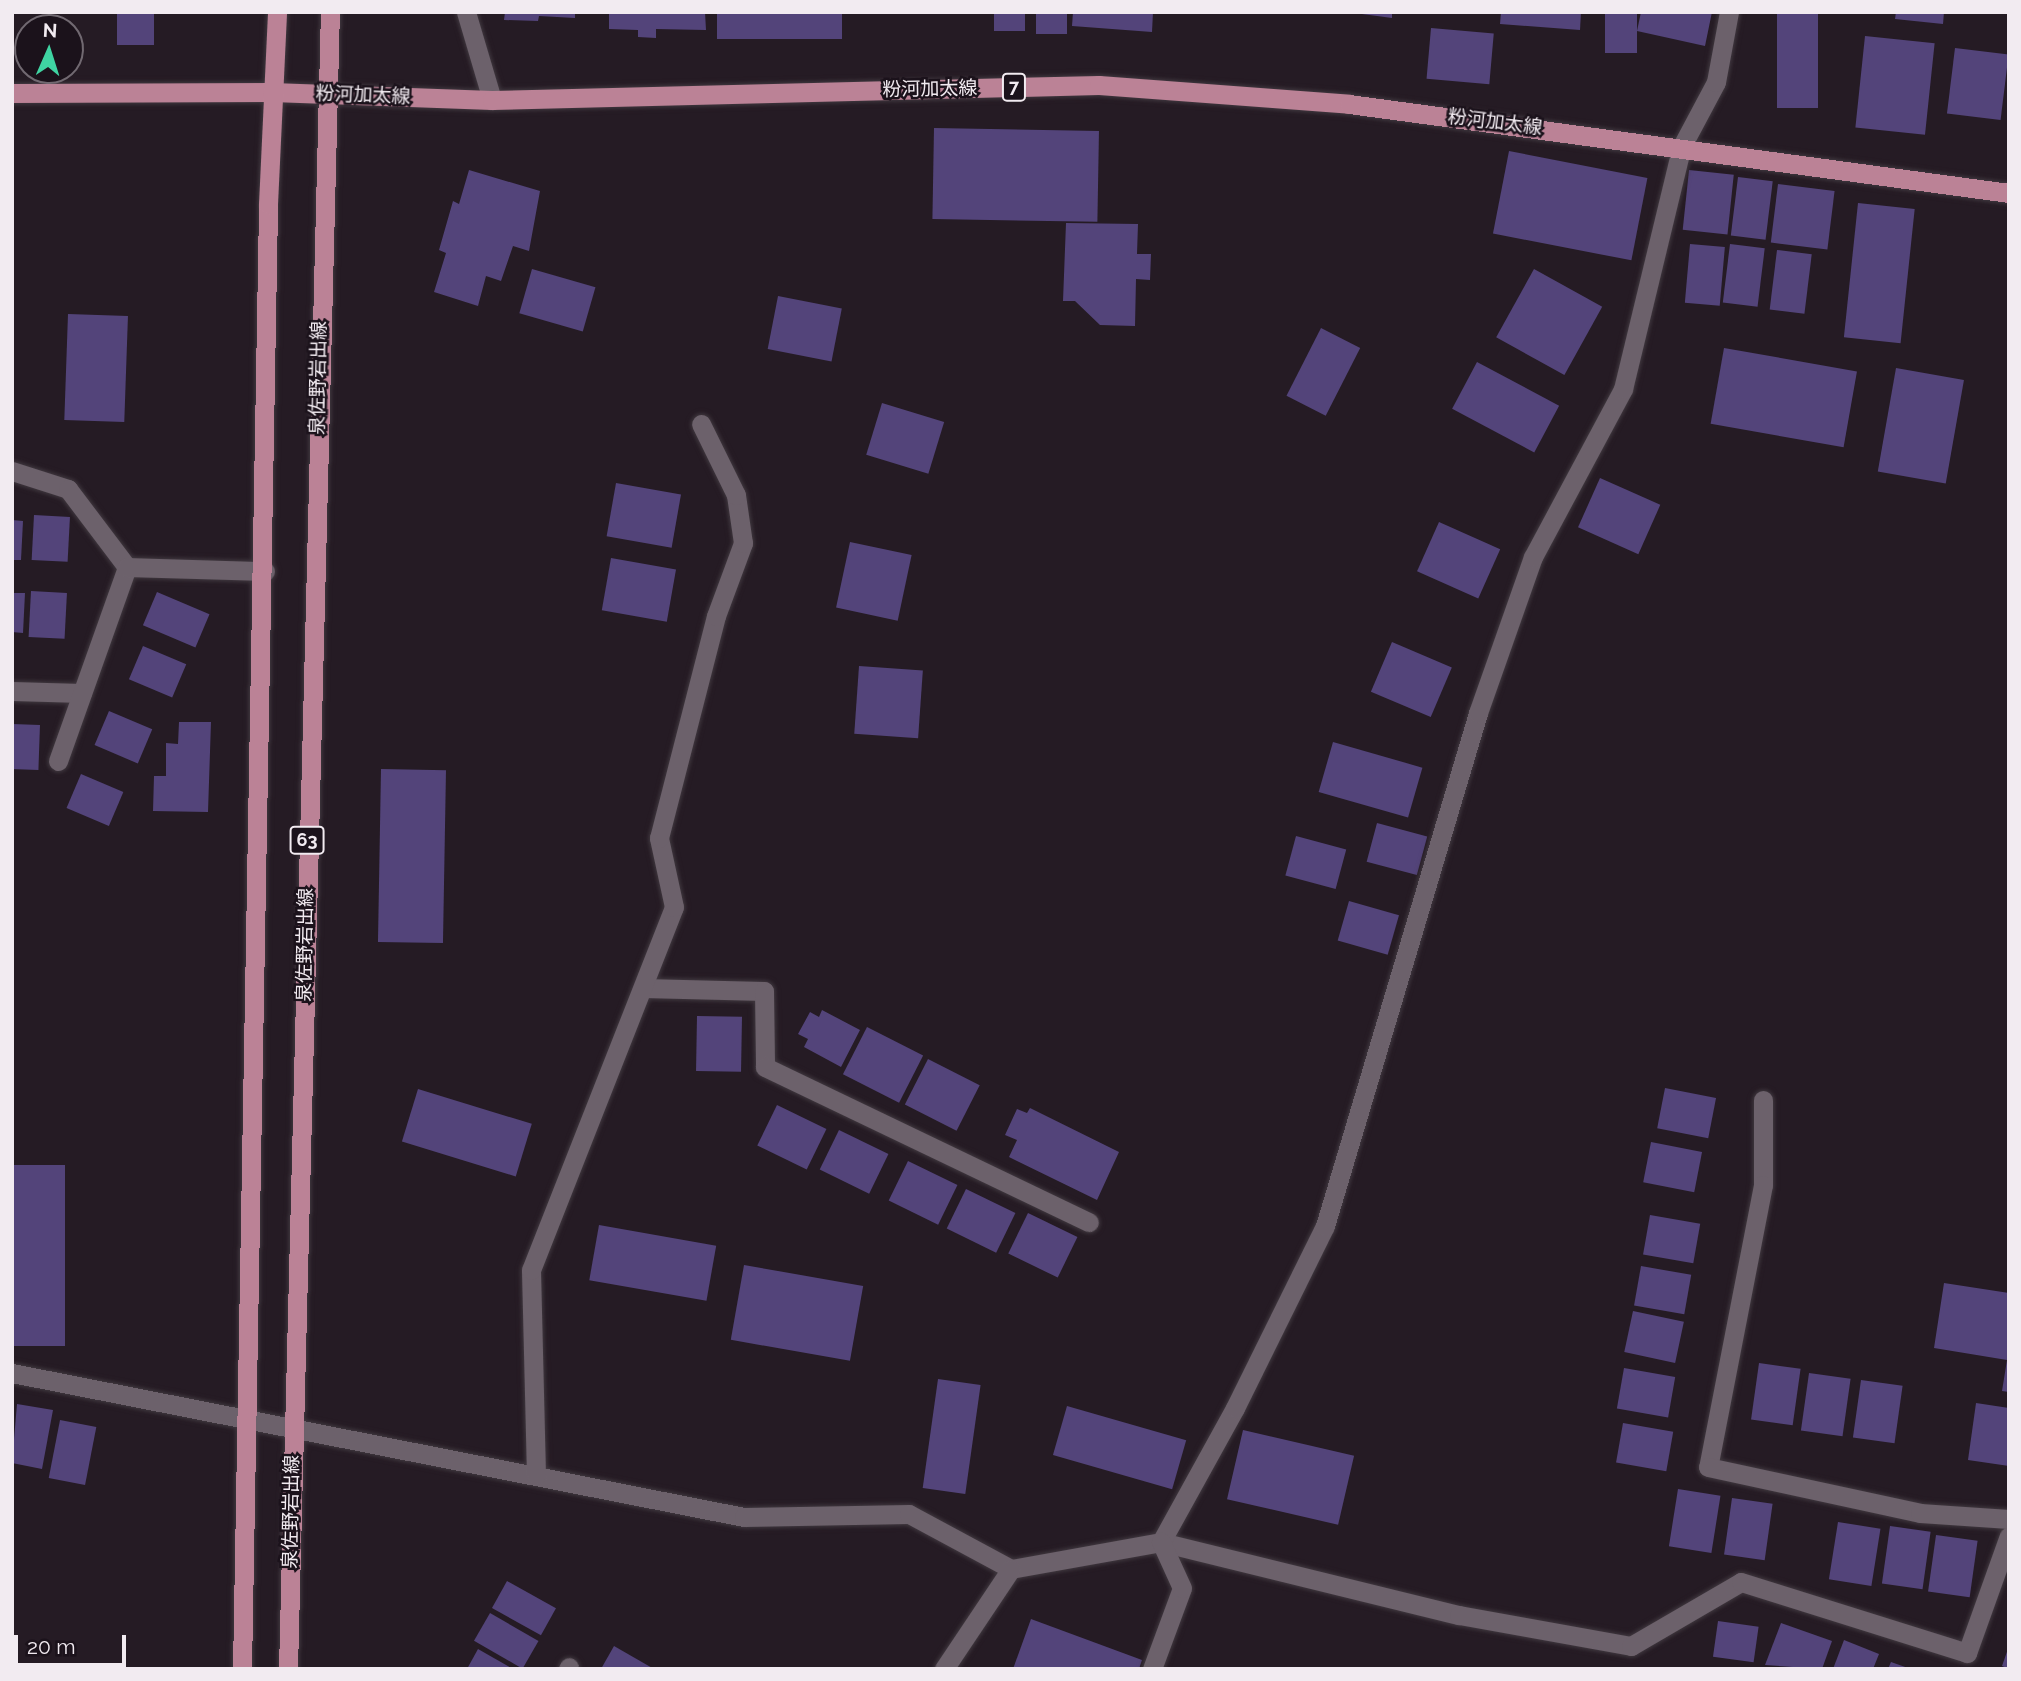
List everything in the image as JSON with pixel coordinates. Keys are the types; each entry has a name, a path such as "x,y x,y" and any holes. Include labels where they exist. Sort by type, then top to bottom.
{"main road":[{"path":"243,1669 272,92 277,12"},
{"name":"泉佐野岩出線","path":"288,1669 323,209 331,94 330,12"},
{"name":"粉河加太線","path":"12,93 272,92 492,100 1099,85 1349,104 1682,146 2009,193"}],"street":[{"path":"466,12 492,100"},
{"path":"1161,1542 1235,1408 1325,1226 1478,713 1533,557 1623,390 1682,146 1716,82 1729,12"},
{"path":"536,1475 531,1270 674,907 659,838 716,616 743,543 736,495 701,424"},
{"path":"12,471 68,489 127,567"},
{"path":"127,567 265,571"},
{"path":"58,761 127,567"},
{"path":"12,691 82,692"},
{"path":"643,988 764,991 765,1067 1089,1222"},
{"path":"1763,1100 1763,1185 1708,1467 1920,1513 2009,1519"},
{"path":"12,1373 744,1517 909,1514 1011,1569 1161,1542 1459,1615 1631,1646 1741,1582 1971,1661 2009,1535"},
{"path":"1152,1669 1182,1588 1161,1542"},
{"path":"944,1669 1011,1569"}],"building":[{"path":"117,12 154,12 154,45 117,45"},
{"path":"505,12 575,12 575,18 539,16 538,21 504,20"},
{"path":"609,12 705,12 706,30 656,29 656,38 638,37 638,30 609,29"},
{"path":"717,12 842,12 842,39 717,39"},
{"path":"994,12 1025,12 1025,31 994,31"},
{"path":"1036,12 1067,12 1067,34 1036,34"},
{"path":"1073,12 1153,12 1152,32 1072,26"},
{"path":"1347,12 1392,12 1392,18"},
{"path":"1501,12 1581,12 1580,30 1500,24"},
{"path":"1605,12 1637,12 1637,53 1605,53"},
{"path":"1641,12 1712,12 1705,46 1637,31"},
{"path":"1777,12 1818,12 1818,108 1777,108"},
{"path":"1896,12 1944,12 1943,24 1895,19"},
{"path":"1431,28 1494,33 1489,84 1427,79"},
{"path":"1865,36 1935,43 1925,135 1855,127"},
{"path":"1955,48 2009,55 2001,120 1947,114"},
{"path":"934,128 1099,131 1097,222 932,219"},
{"path":"1509,151 1647,178 1631,260 1493,233"},
{"path":"469,170 540,191 529,251 513,246 501,281 486,276 478,306 434,292 446,253 439,250 453,201 459,204"},
{"path":"1689,170 1734,175 1727,234 1683,230"},
{"path":"1738,177 1773,181 1766,240 1731,236"},
{"path":"1778,184 1835,191 1827,250 1771,243"},
{"path":"1858,203 1915,209 1901,343 1844,337"},
{"path":"1066,223 1138,224 1137,254 1151,254 1150,280 1136,279 1135,326 1100,325 1075,301 1063,301"},
{"path":"1690,244 1725,247 1720,306 1685,303"},
{"path":"1730,244 1765,248 1758,307 1723,303"},
{"path":"1777,250 1812,254 1804,314 1770,310"},
{"path":"532,269 595,287 583,331 519,313"},
{"path":"1534,269 1602,307 1564,375 1496,337"},
{"path":"778,296 842,308 832,361 768,349"},
{"path":"68,314 128,316 124,422 64,420"},
{"path":"1321,328 1360,348 1326,416 1286,396"},
{"path":"1724,348 1857,371 1844,447 1711,424"},
{"path":"1477,362 1559,406 1534,452 1452,409"},
{"path":"1896,368 1964,380 1946,483 1878,471"},
{"path":"882,403 944,422 928,474 866,455"},
{"path":"1600,478 1660,505 1638,554 1578,527"},
{"path":"616,483 681,494 672,548 607,536"},
{"path":"34,515 70,517 68,562 32,560"},
{"path":"12,520 23,521 21,560 12,560"},
{"path":"1439,522 1500,549 1478,599 1417,571"},
{"path":"850,542 912,555 898,621 836,608"},
{"path":"611,558 676,569 667,622 602,610"},
{"path":"31,591 67,593 65,639 29,637"},
{"path":"157,592 209,614 195,647 143,625"},
{"path":"12,593 25,593 23,633 12,632"},
{"path":"1392,642 1452,667 1431,717 1371,692"},
{"path":"143,646 186,664 172,698 129,679"},
{"path":"859,666 923,670 918,738 854,734"},
{"path":"109,711 152,729 138,763 95,745"},
{"path":"179,722 211,722 208,812 153,811 154,776 166,776 166,743 178,744"},
{"path":"12,724 40,725 38,770 12,769"},
{"path":"1333,742 1422,768 1408,818 1319,792"},
{"path":"381,769 446,770 443,943 378,942"},
{"path":"81,774 123,792 109,826 67,808"},
{"path":"1377,823 1427,836 1417,875 1367,862"},
{"path":"1296,836 1346,849 1336,889 1285,876"},
{"path":"1349,901 1399,915 1388,955 1338,940"},
{"path":"822,1010 860,1030 841,1067 804,1047 808,1039 798,1034 810,1012 819,1017"},
{"path":"697,1016 742,1017 741,1072 696,1071"},
{"path":"867,1027 923,1056 899,1103 843,1074"},
{"path":"928,1059 980,1085 957,1131 905,1104"},
{"path":"1665,1088 1716,1098 1708,1138 1657,1128"},
{"path":"418,1089 532,1124 516,1176 402,1142"},
{"path":"777,1105 826,1129 807,1170 757,1145"},
{"path":"1030,1108 1119,1152 1097,1200 1009,1157 1017,1140 1005,1135 1017,1109 1027,1113"},
{"path":"839,1130 888,1154 869,1194 820,1170"},
{"path":"1651,1142 1702,1152 1694,1192 1643,1182"},
{"path":"908,1161 957,1185 938,1225 889,1201"},
{"path":"12,1165 65,1165 65,1346 12,1346"},
{"path":"966,1189 1015,1213 996,1253 947,1229"},
{"path":"1028,1213 1077,1237 1058,1278 1008,1253"},
{"path":"1650,1215 1700,1224 1693,1263 1643,1254"},
{"path":"599,1225 716,1246 706,1301 589,1280"},
{"path":"744,1265 863,1286 850,1361 731,1340"},
{"path":"1641,1266 1691,1275 1684,1314 1634,1305"},
{"path":"1944,1283 2009,1293 2009,1392 2002,1391 2007,1360 1934,1348"},
{"path":"1633,1311 1684,1322 1675,1363 1624,1352"},
{"path":"1759,1363 1801,1369 1793,1425 1751,1419"},
{"path":"1624,1368 1675,1377 1668,1417 1617,1408"},
{"path":"1809,1373 1851,1379 1843,1436 1801,1430"},
{"path":"938,1379 981,1385 965,1494 923,1488"},
{"path":"1861,1380 1903,1386 1895,1443 1853,1437"},
{"path":"1976,1403 2009,1408 2009,1466 1968,1460"},
{"path":"17,1404 53,1410 42,1469 12,1463"},
{"path":"1067,1406 1186,1440 1172,1489 1053,1455"},
{"path":"60,1420 96,1427 85,1485 49,1478"},
{"path":"1623,1423 1673,1432 1666,1471 1616,1462"},
{"path":"1243,1430 1354,1456 1338,1525 1227,1499"},
{"path":"1678,1489 1720,1496 1711,1553 1669,1546"},
{"path":"1732,1498 1773,1504 1765,1560 1724,1554"},
{"path":"1838,1522 1880,1529 1871,1586 1829,1579"},
{"path":"1890,1526 1931,1532 1923,1589 1882,1583"},
{"path":"1936,1535 1978,1541 1970,1597 1928,1591"},
{"path":"507,1581 556,1608 541,1635 492,1608"},
{"path":"490,1613 538,1641 522,1669 474,1641"},
{"path":"1031,1619 1142,1660 1139,1669 1013,1669"},
{"path":"1718,1621 1759,1627 1754,1662 1713,1657"},
{"path":"1781,1623 1832,1641 1822,1669 1765,1665"},
{"path":"1844,1640 1879,1654 1873,1669 1833,1669"},
{"path":"614,1646 654,1669 601,1669"},
{"path":"2009,1646 2009,1669 2002,1666"},
{"path":"478,1649 513,1669 467,1669"},
{"path":"1891,1662 1908,1668 1908,1669 1888,1669"}]}
